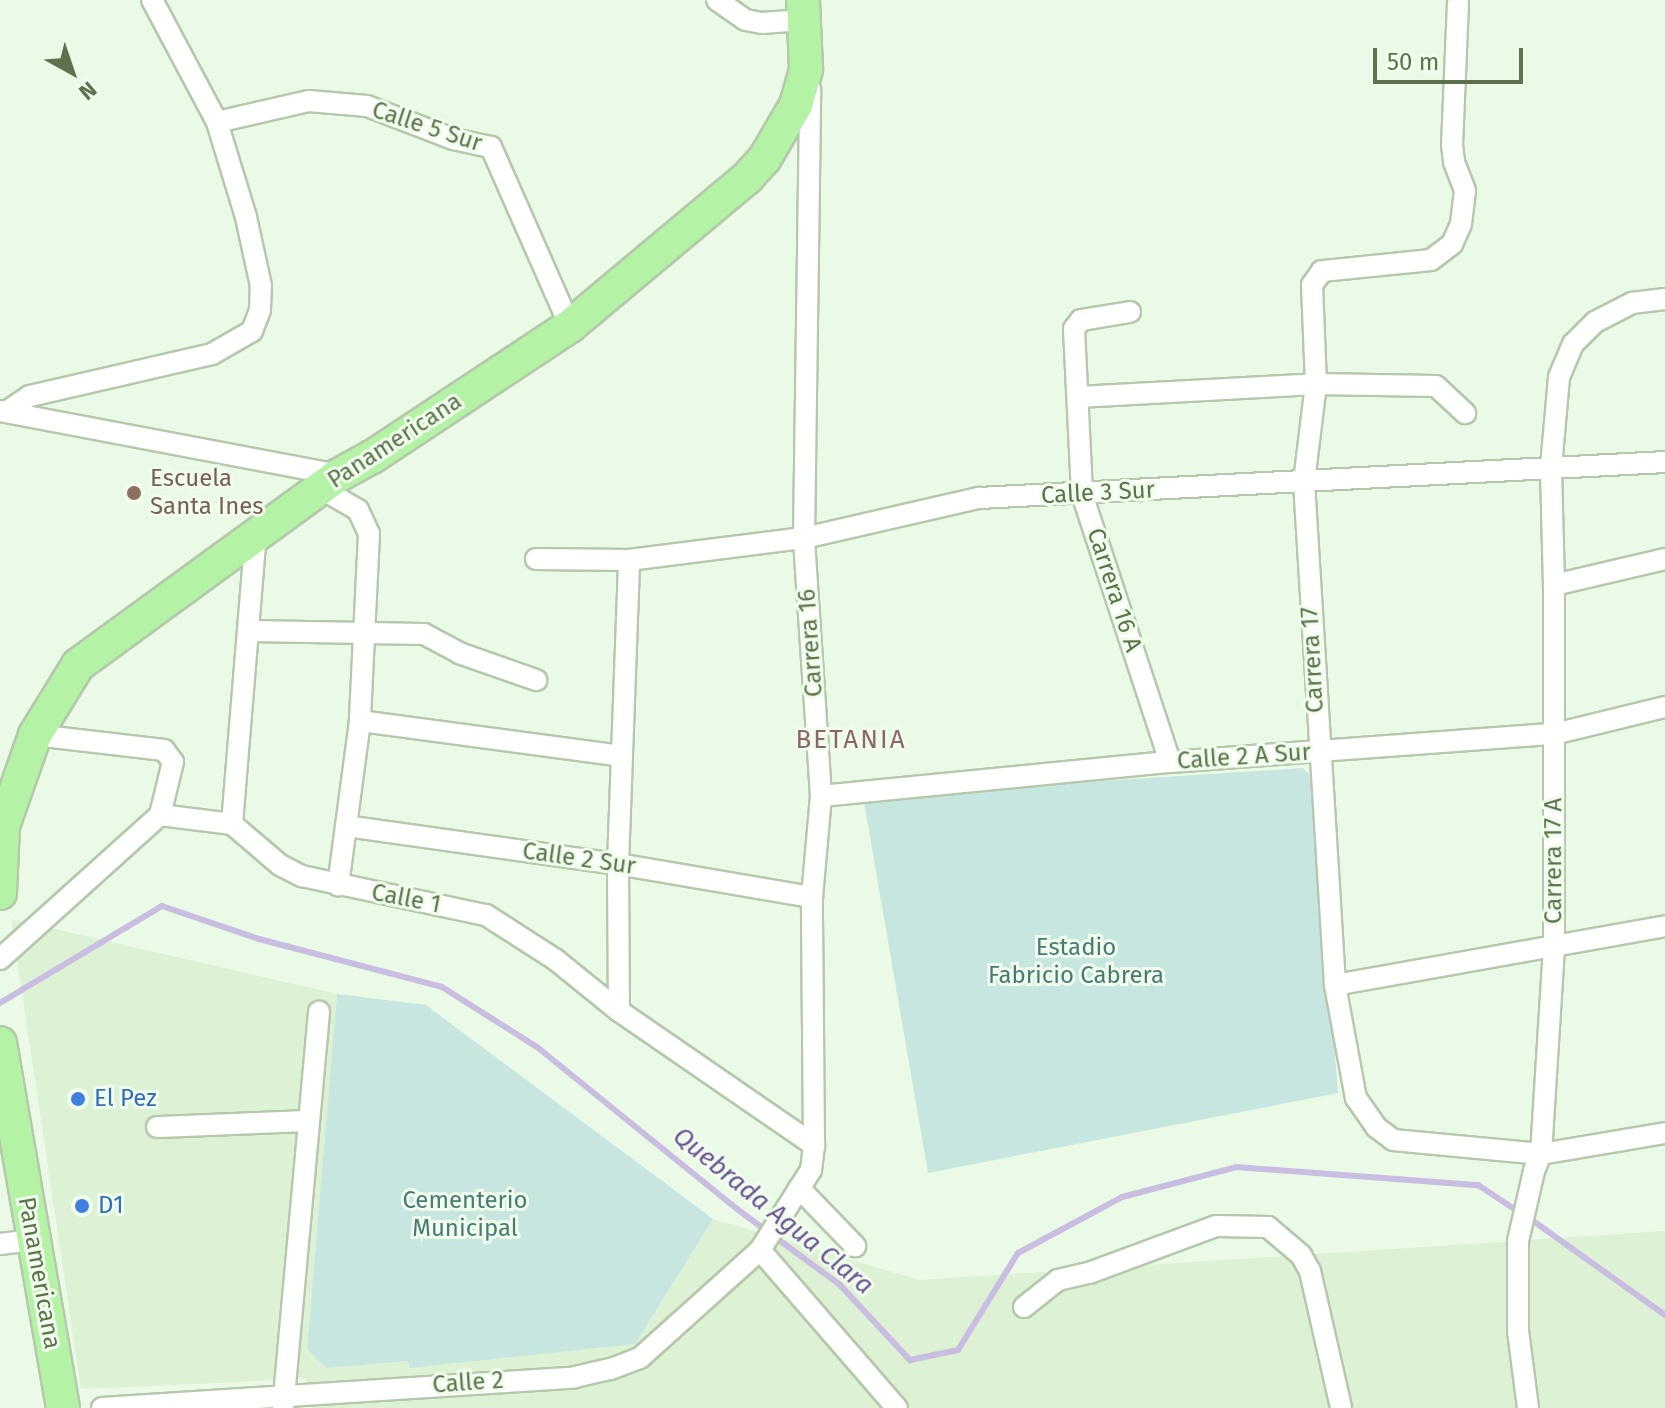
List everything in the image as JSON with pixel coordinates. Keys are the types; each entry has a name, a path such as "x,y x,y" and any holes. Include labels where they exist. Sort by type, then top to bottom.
{"main road":[{"name":"Panamericana","path":"0,893 3,826 35,735 78,665 330,482 570,326 747,178 781,133 796,105 806,69 803,10"},
{"name":"Panamericana","path":"0,1043 63,1408"}],"street":[{"path":"3,412 30,396 212,354 252,331 260,310 261,286 246,217 217,122 152,0"},
{"path":"717,0 746,20 762,23 803,10"},
{"name":"Carrera 17","path":"1458,3 1452,145 1454,162 1465,191 1461,224 1452,244 1431,260 1322,271 1312,285 1316,384 1304,482 1318,751 1335,985 1356,1098 1376,1127 1393,1140 1538,1162"},
{"name":"Carrera 16","path":"640,1358 764,1244 811,1170 814,1145 812,897 821,796 804,538 811,94 806,69"},
{"name":"Calle 5 Sur","path":"217,122 309,101 367,106 453,139 491,147 570,326"},
{"name":"Carrera 17 A","path":"1528,1408 1518,1331 1518,1241 1538,1162 1554,947 1551,467 1559,377 1573,344 1595,322 1632,303 1665,299"},
{"name":"Carrera 16 A","path":"1130,312 1081,320 1074,329 1082,494 1170,762"},
{"path":"1078,397 1316,384 1436,386 1465,413"},
{"path":"3,412 330,482 358,510 369,534 366,632 360,721 338,886"},
{"name":"Calle 3 Sur","path":"536,559 629,560 804,538 979,498 1665,462"},
{"path":"160,815 232,824 251,631 256,534"},
{"path":"1554,585 1665,559"},
{"path":"619,1011 618,864 629,560"},
{"path":"251,631 424,634 459,653 536,680"},
{"name":"Calle 2 A Sur","path":"821,796 1170,762 1554,734 1665,707"},
{"path":"360,721 621,756"},
{"path":"0,959 160,815 173,762 164,750 35,735"},
{"name":"Calle 1","path":"232,824 280,865 302,876 486,915 556,960 619,1011 814,1145"},
{"name":"Calle 2 Sur","path":"346,826 618,864 812,897"},
{"path":"1335,985 1665,926"},
{"path":"287,1404 319,1012"},
{"path":"157,1127 309,1121"},
{"path":"1538,1162 1665,1133"},
{"path":"799,1188 855,1246"},
{"path":"1024,1307 1058,1280 1089,1273 1216,1226 1268,1227 1301,1255 1310,1271 1341,1408"},
{"path":"0,1244 33,1240"},
{"path":"764,1244 897,1408"},
{"name":"Calle 2","path":"102,1408 287,1404 575,1377 611,1369 640,1358"}],"shaded area":[{"path":"11,919 337,994 307,1349 326,1368 408,1361 408,1367 635,1344 713,1219 919,1280 1665,1231 1665,1408 312,1408 306,1379 81,1389"}],"green space":[{"name":"Estadio Fabricio Cabrera","path":"1303,768 1313,778 1338,1093 928,1173 864,802 871,796"},
{"name":"Cementerio Municipal","path":"337,994 426,1005 713,1219 635,1344 409,1368 408,1361 326,1368 307,1349"}],"waterway":[{"name":"Quebrada Agua Clara","path":"0,1003 162,906 259,939 442,987 537,1047 737,1209 840,1285 910,1360 958,1350 1018,1253 1122,1197 1236,1167 1478,1185 1519,1212"},
{"name":"Quebrada Agua Clara","path":"1529,1218 1665,1315"}],"place":[{"name":"Escuela Santa Ines","path":"134,493"},
{"name":"El Pez","path":"78,1099"},
{"name":"D1","path":"82,1206"}],"district":[{"name":"BETANIA","path":"851,740"}]}
